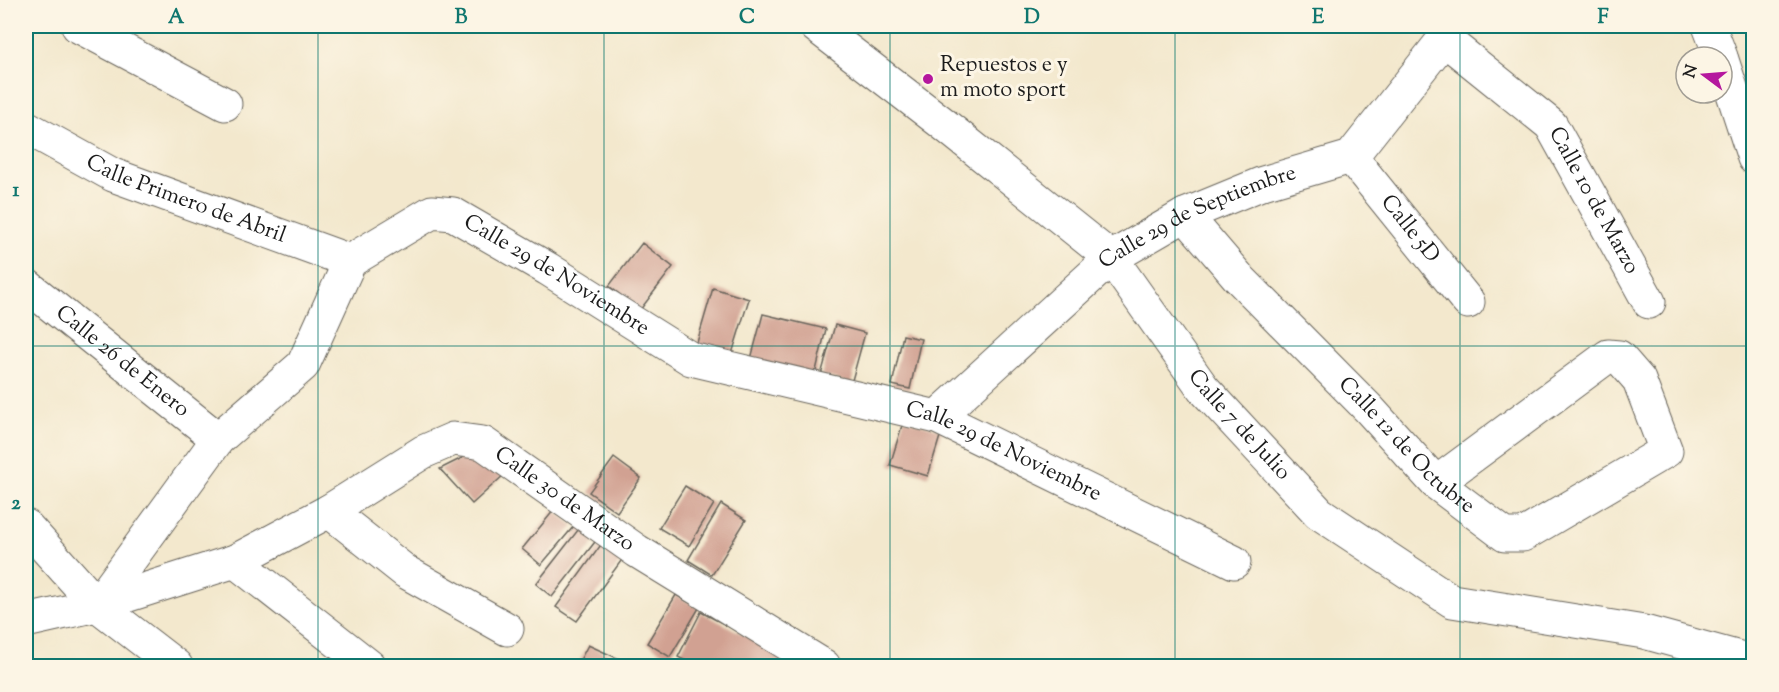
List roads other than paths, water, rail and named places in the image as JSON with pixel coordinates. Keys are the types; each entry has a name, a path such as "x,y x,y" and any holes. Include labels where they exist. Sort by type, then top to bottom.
{"street":[{"path":"78,26 225,104"},
{"name":"Calle 7 de Julio","path":"816,26 941,122 1111,258 1203,388 1319,513 1452,601 1644,632 1754,662"},
{"path":"1708,26 1716,45"},
{"path":"1351,157 1447,32"},
{"name":"Calle 10 de Marzo","path":"1447,32 1551,125 1650,302"},
{"path":"1734,97 1754,158"},
{"name":"Calle Primero de Abril","path":"26,128 113,175 350,261"},
{"name":"Calle 29 de Septiembre","path":"937,417 1111,258 1185,215 1263,183 1351,157"},
{"name":"Calle 5D","path":"1351,157 1468,302"},
{"name":"Calle 29 de Noviembre","path":"350,261 432,212 453,214 548,269 691,359 937,417 1234,562"},
{"name":"Calle 12 de Octubre","path":"1185,215 1239,278 1369,409 1436,483 1505,535 1523,535 1666,451 1639,380 1619,357 1608,356 1436,483"},
{"path":"26,621 97,605 218,439 303,365 350,261"},
{"name":"Calle 26 de Enero","path":"26,285 218,439"},
{"name":"Calle 30 de Marzo","path":"97,605 235,561 330,511 423,452 453,439 483,443 637,551 824,666"},
{"path":"330,511 406,572 507,629"},
{"path":"26,526 97,605 176,666"},
{"path":"235,561 369,666"}],"place":[{"name":"Repuestos e y m moto sport","path":"928,79"}]}
